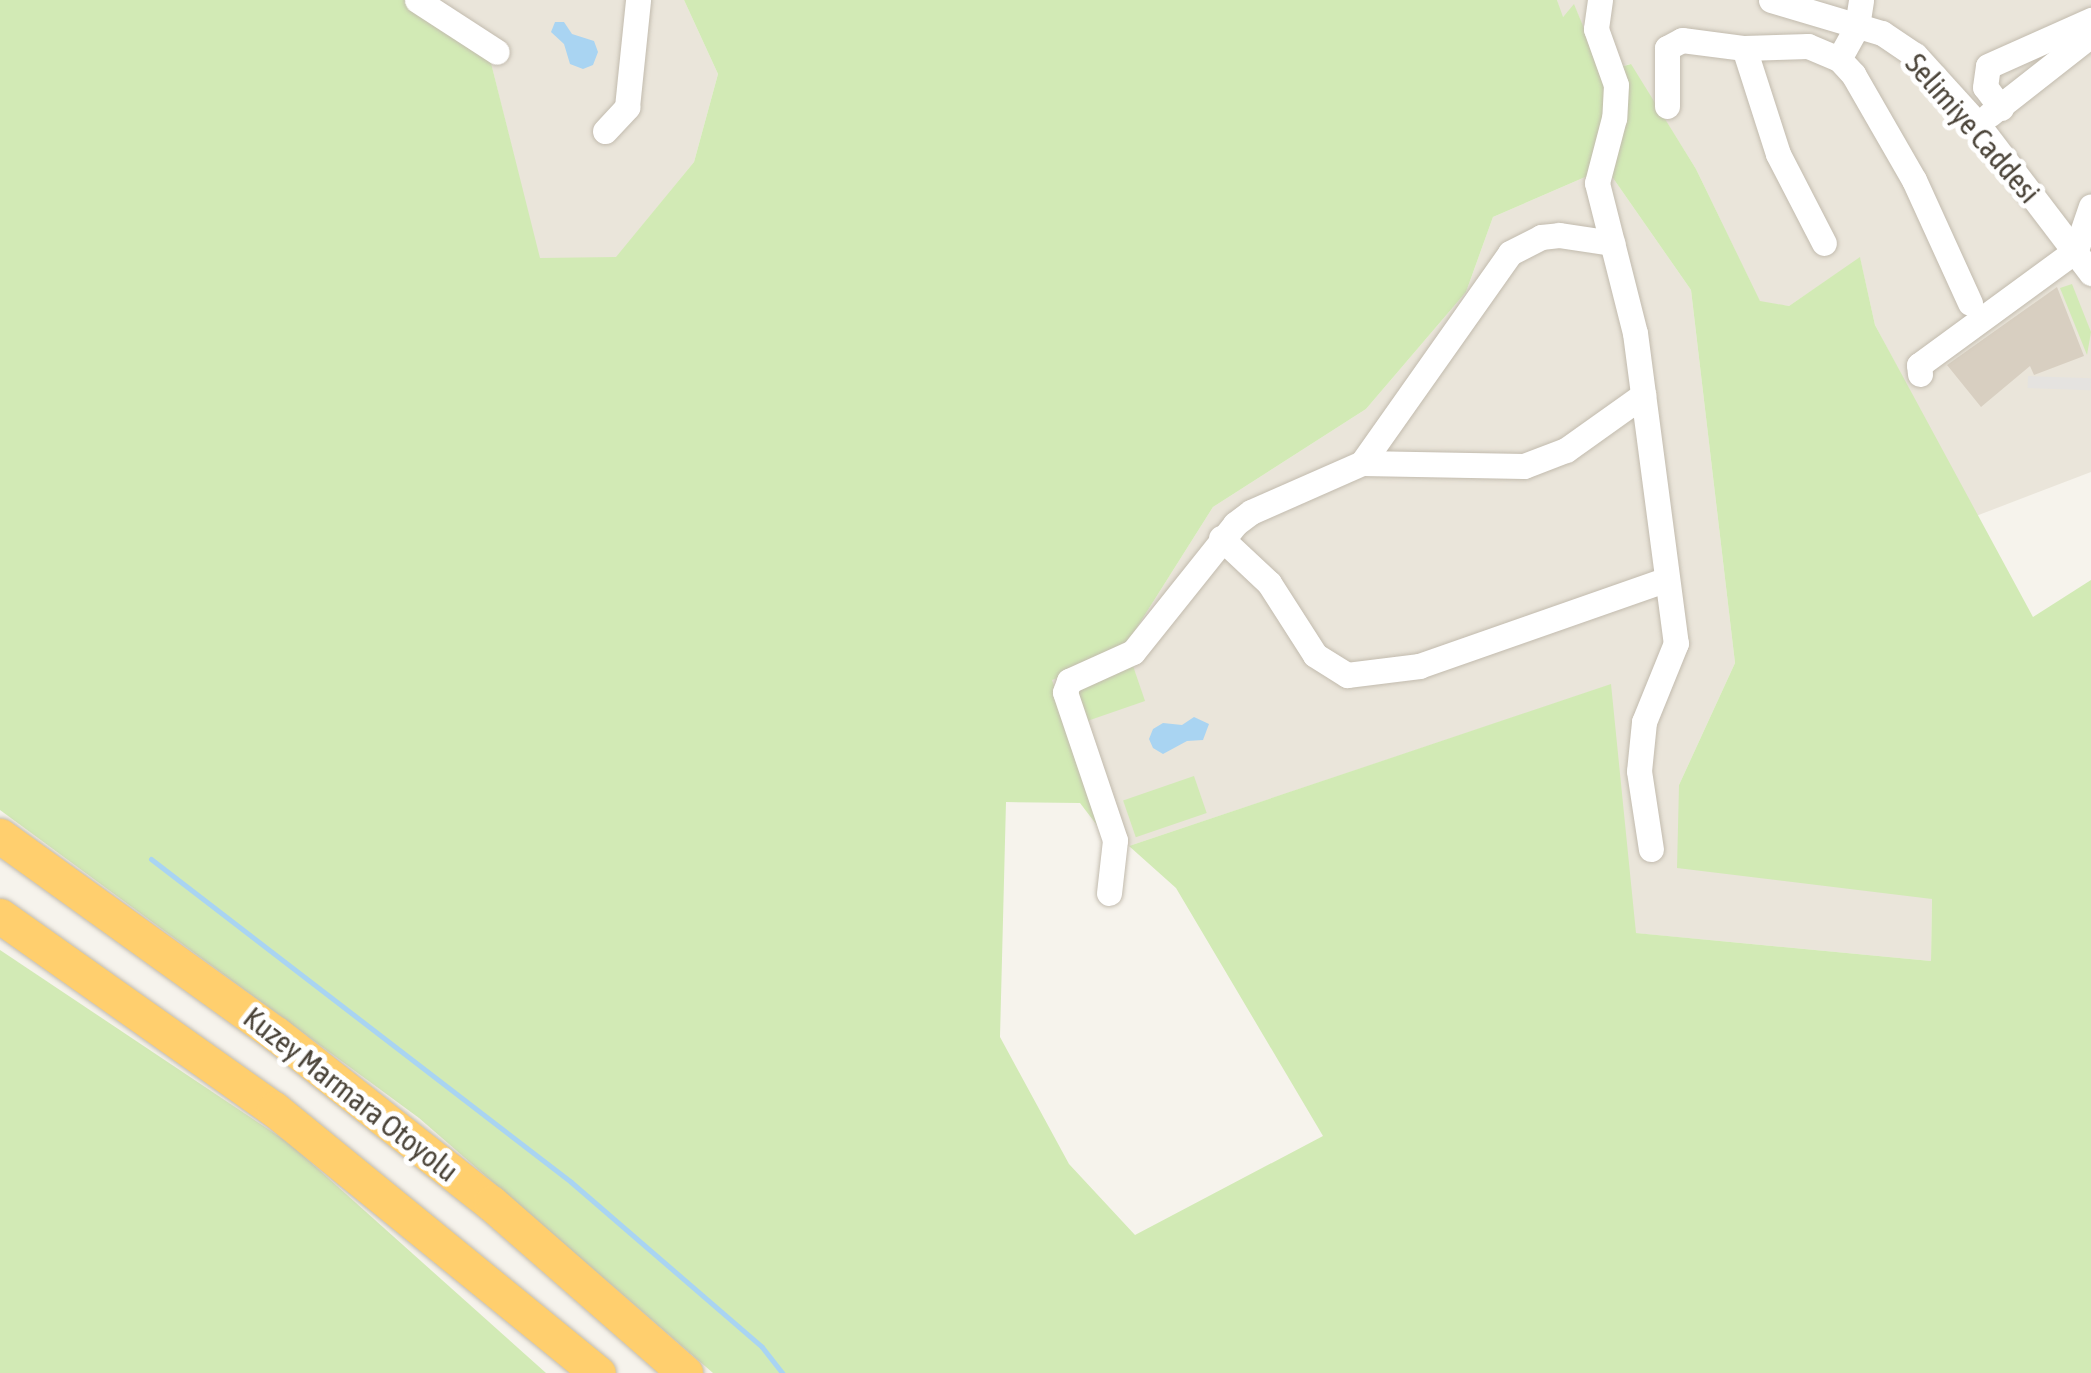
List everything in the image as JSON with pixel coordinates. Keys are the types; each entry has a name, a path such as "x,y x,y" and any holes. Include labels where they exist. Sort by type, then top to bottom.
{"highway":[{"name":"Kuzey Marmara Otoyolu","path":"0,836 276,1034 490,1203 685,1373"},
{"name":"Kuzey Marmara Otoyolu","path":"0,916 274,1109 598,1373"}],"street":[{"path":"418,0 497,52"},
{"path":"605,132 627,107 638,0"},
{"path":"1600,0 1596,28 1616,86 1614,118 1598,183 1635,333 1676,643 1644,722 1639,772 1651,850"},
{"name":"Selimiye Caddesi","path":"1772,0 1859,13 1915,55 1976,122 2091,273"},
{"path":"1839,59 1859,13"},
{"path":"1976,122 2001,108 2086,31"},
{"path":"2001,108 1986,87 1988,66 2086,31"},
{"path":"1667,106 1666,48 1682,40 1744,48 1808,46 1839,59 1853,74 1914,180 1970,303"},
{"path":"1744,48 1778,154 1824,243"},
{"path":"1920,374 1919,366 2076,250 2091,206"},
{"path":"1362,463 1510,252 1541,237 1559,235 1612,243"},
{"path":"1109,893 1115,840 1066,686 1132,652 1221,538 1252,512 1362,463 1524,466 1566,450 1643,395"},
{"path":"1221,538 1269,583 1315,655 1348,675 1419,666 1666,580"}],"shaded area":[{"path":"404,0 684,0 718,74 694,162 616,258 539,258 488,51"},
{"path":"1557,0 2091,0 2091,472 1976,516 1875,325 1860,258 1789,306 1760,302 1696,169 1630,64 1602,72 1574,5 1562,18"},
{"path":"1606,168 1691,290 1735,663 1679,785 1932,899 1931,961 1635,933 1610,685 1129,846 1109,841 1051,680 1117,659 1213,507 1366,409 1466,292 1493,217"},
{"path":"2028,376 2091,378 2091,390 2028,388"}],"green space":[{"path":"0,0 404,0 488,51 540,258 616,257 694,162 718,74 684,0 1557,0 1563,17 1574,4 1602,72 1631,64 1696,169 1760,301 1789,306 1860,257 1875,325 2033,617 2091,580 2091,1373 713,1373 419,1118 0,810","holes":["1606,168 1691,290 1735,663 1679,785 1677,868 1932,899 1931,961 1636,933 1611,684 1129,846 1176,888 1323,1136 1135,1235 1069,1164 1000,1037 1006,802 1080,803 1109,841 1052,680 1117,659 1213,507 1366,409 1466,292 1493,217"]},
{"path":"2072,284 2091,332 2087,355 2060,288"},
{"path":"1133,666 1145,701 1084,722 1072,687"},
{"path":"1194,776 1207,813 1136,837 1123,800"},
{"path":"0,950 289,1143 546,1373 0,1373"}],"water":[{"path":"555,22 564,22 572,34 594,41 598,52 593,65 583,69 570,64 564,44 551,32"},
{"path":"1194,717 1209,724 1203,740 1187,741 1163,754 1153,748 1149,739 1153,729 1163,723 1182,725"}],"building":[{"path":"2057,287 2084,356 2034,375 2030,366 1981,407 1947,365"}],"waterway":[{"path":"151,859 571,1182 762,1347 782,1373"}]}
